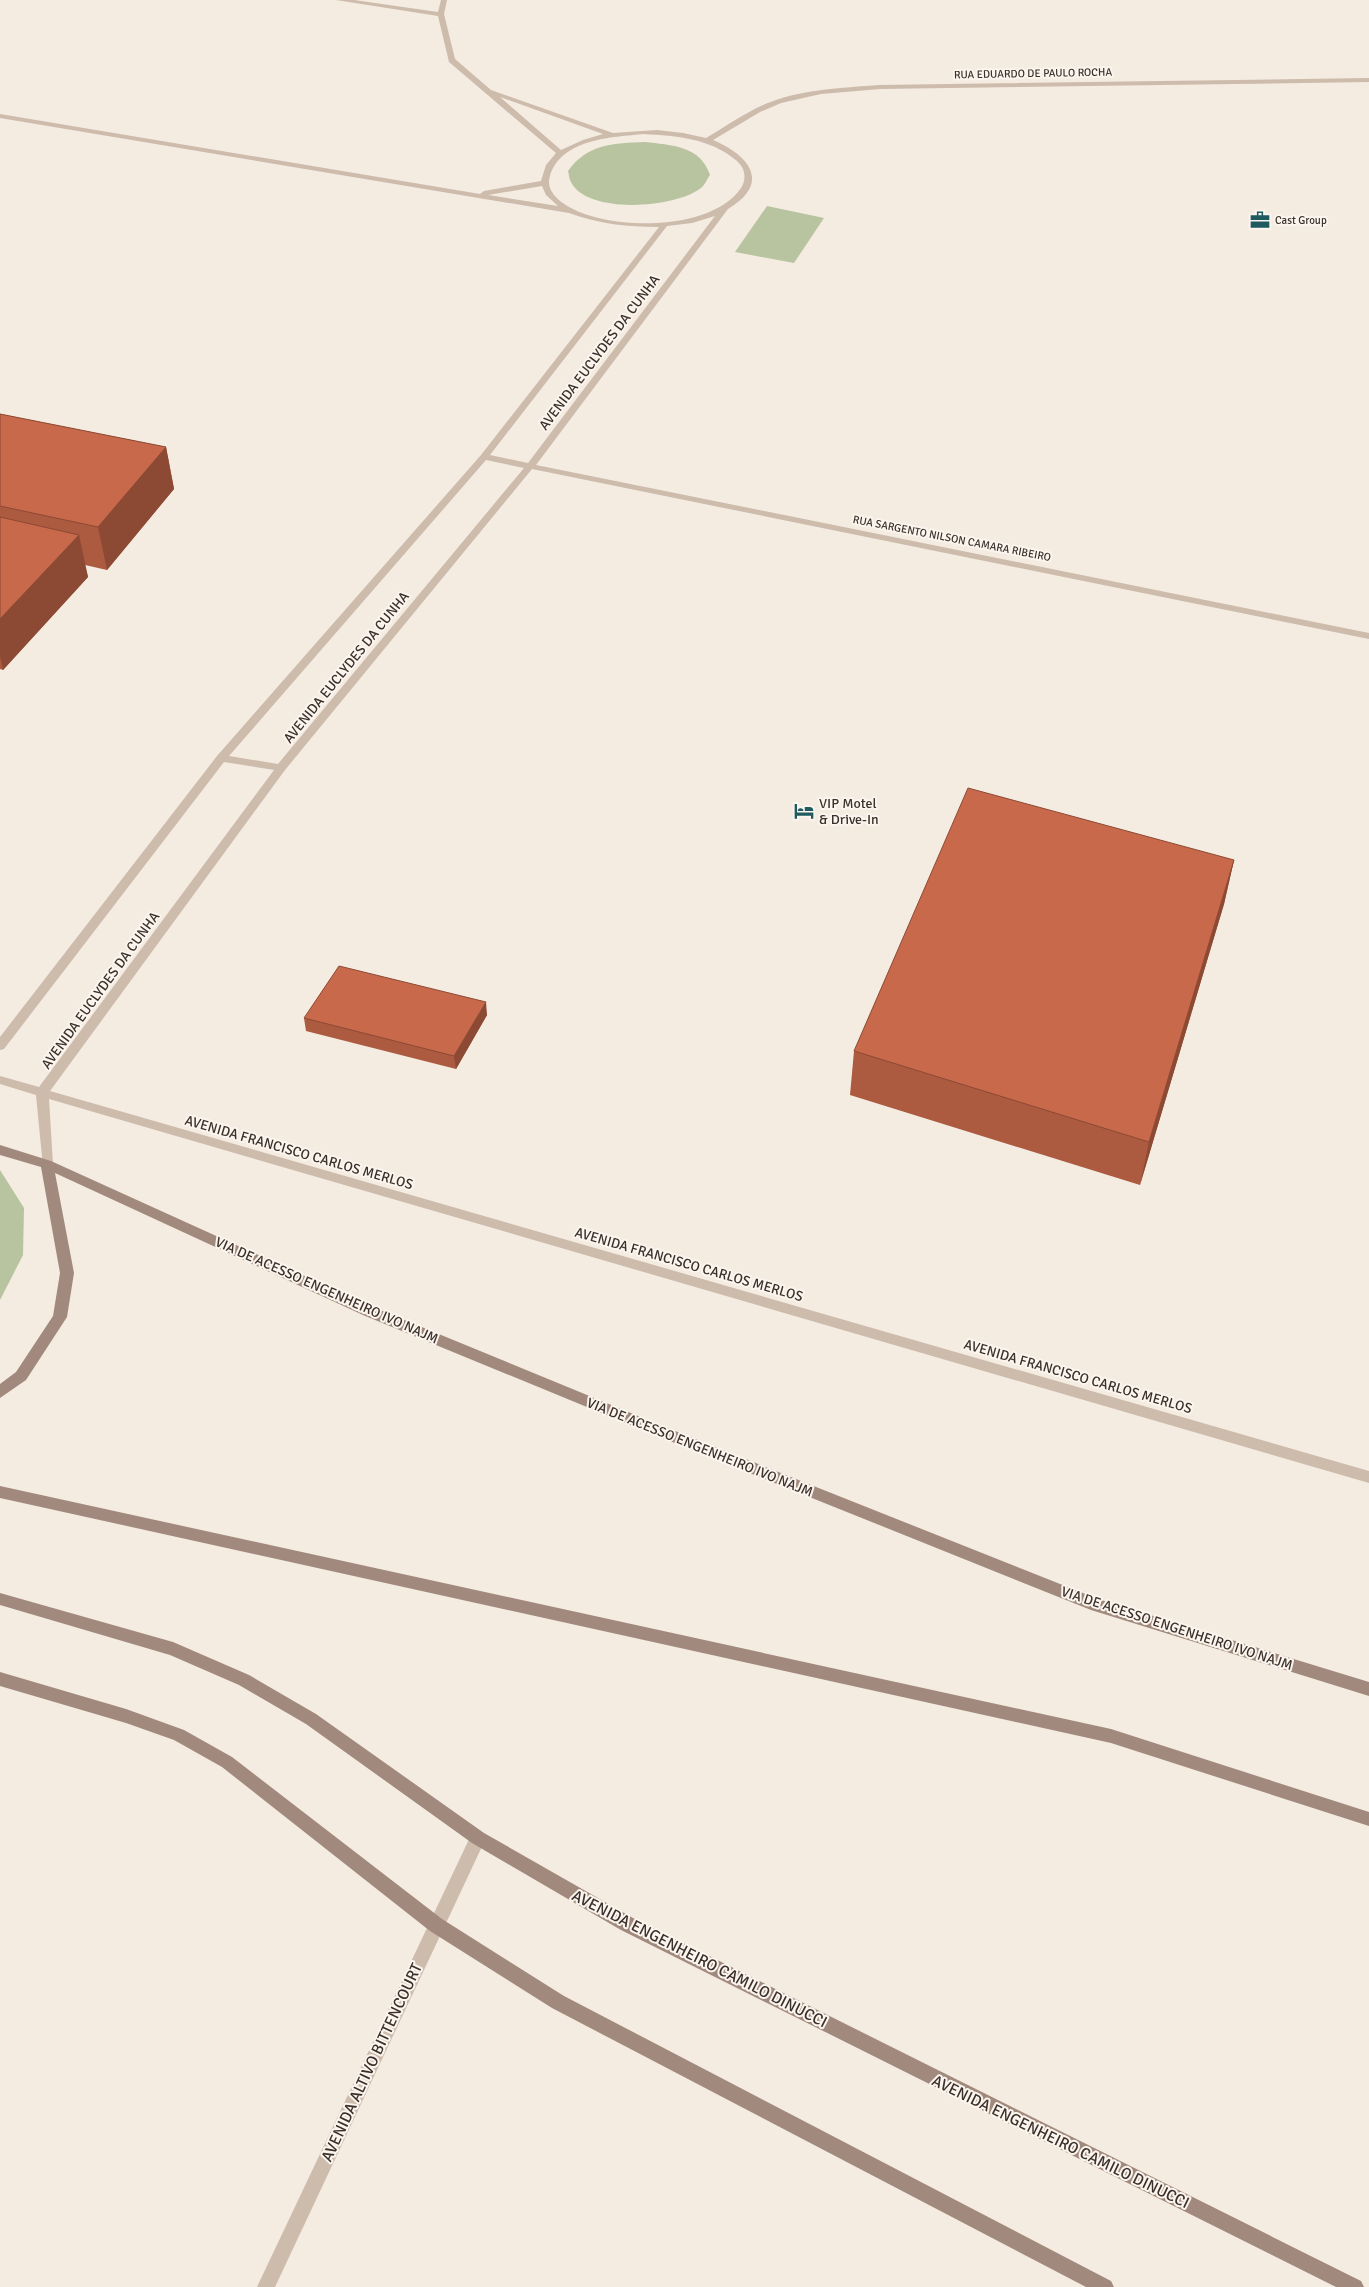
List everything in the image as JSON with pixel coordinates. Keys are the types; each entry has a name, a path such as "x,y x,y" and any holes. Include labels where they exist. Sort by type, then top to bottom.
{"main road":[{"name":"VIA DE ACESSO ENGENHEIRO IVO NAJM","path":"0,1150 47,1164 368,1311 655,1430 1096,1605 1369,1689"},
{"path":"0,1392 21,1376 60,1317 67,1273 47,1164"},
{"path":"0,1492 1111,1736 1369,1819"},
{"name":"AVENIDA ENGENHEIRO CAMILO DINUCCI","path":"0,1599 173,1649 244,1680 311,1719 478,1838 627,1924 1355,2287"},
{"path":"0,1679 126,1716 179,1735 227,1762 436,1925 558,2002 1105,2287"}],"street":[{"path":"339,0 441,14"},
{"path":"444,0 441,14 452,60 560,153"},
{"name":"RUA EDUARDO DE PAULO ROCHA","path":"708,140 766,107 820,93 850,89 1369,80"},
{"path":"485,90 612,134"},
{"path":"0,116 571,211 598,220 631,225 665,224 698,219 724,209 742,195 749,180 746,164 730,151 708,140 669,133 612,134 583,142 560,153 547,168 544,183 552,198 571,211"},
{"path":"471,195 544,183"},
{"name":"AVENIDA EUCLYDES DA CUNHA","path":"42,1092 281,768 530,466 724,209"},
{"name":"AVENIDA EUCLYDES DA CUNHA","path":"0,1046 221,758 484,457 665,224"},
{"name":"RUA SARGENTO NILSON CAMARA RIBEIRO","path":"484,457 1369,636"},
{"path":"221,758 281,768"},
{"name":"AVENIDA FRANCISCO CARLOS MERLOS","path":"0,1080 139,1122 1369,1477"},
{"path":"42,1092 47,1164"},
{"name":"AVENIDA ALTIVO BITTENCOURT","path":"266,2287 478,1838"}],"green space":[{"path":"645,142 675,146 700,158 706,165 710,175 704,185 689,195 672,200 653,204 633,205 613,204 595,200 580,193 570,181 568,171 575,162 593,150 612,144"},
{"path":"767,206 824,218 794,263 735,252"},
{"path":"0,1170 24,1208 23,1255 0,1300"}],"building":[{"path":"0,414 166,447 98,527 0,506"},
{"path":"0,517 79,535 0,619"},
{"path":"968,788 1234,860 1149,1142 854,1051"},
{"path":"339,966 486,1002 454,1056 304,1018"}],"place":[{"name":"Cast Group","path":"1260,220"},
{"name":"VIP Motel & Drive-In","path":"804,811"}]}
